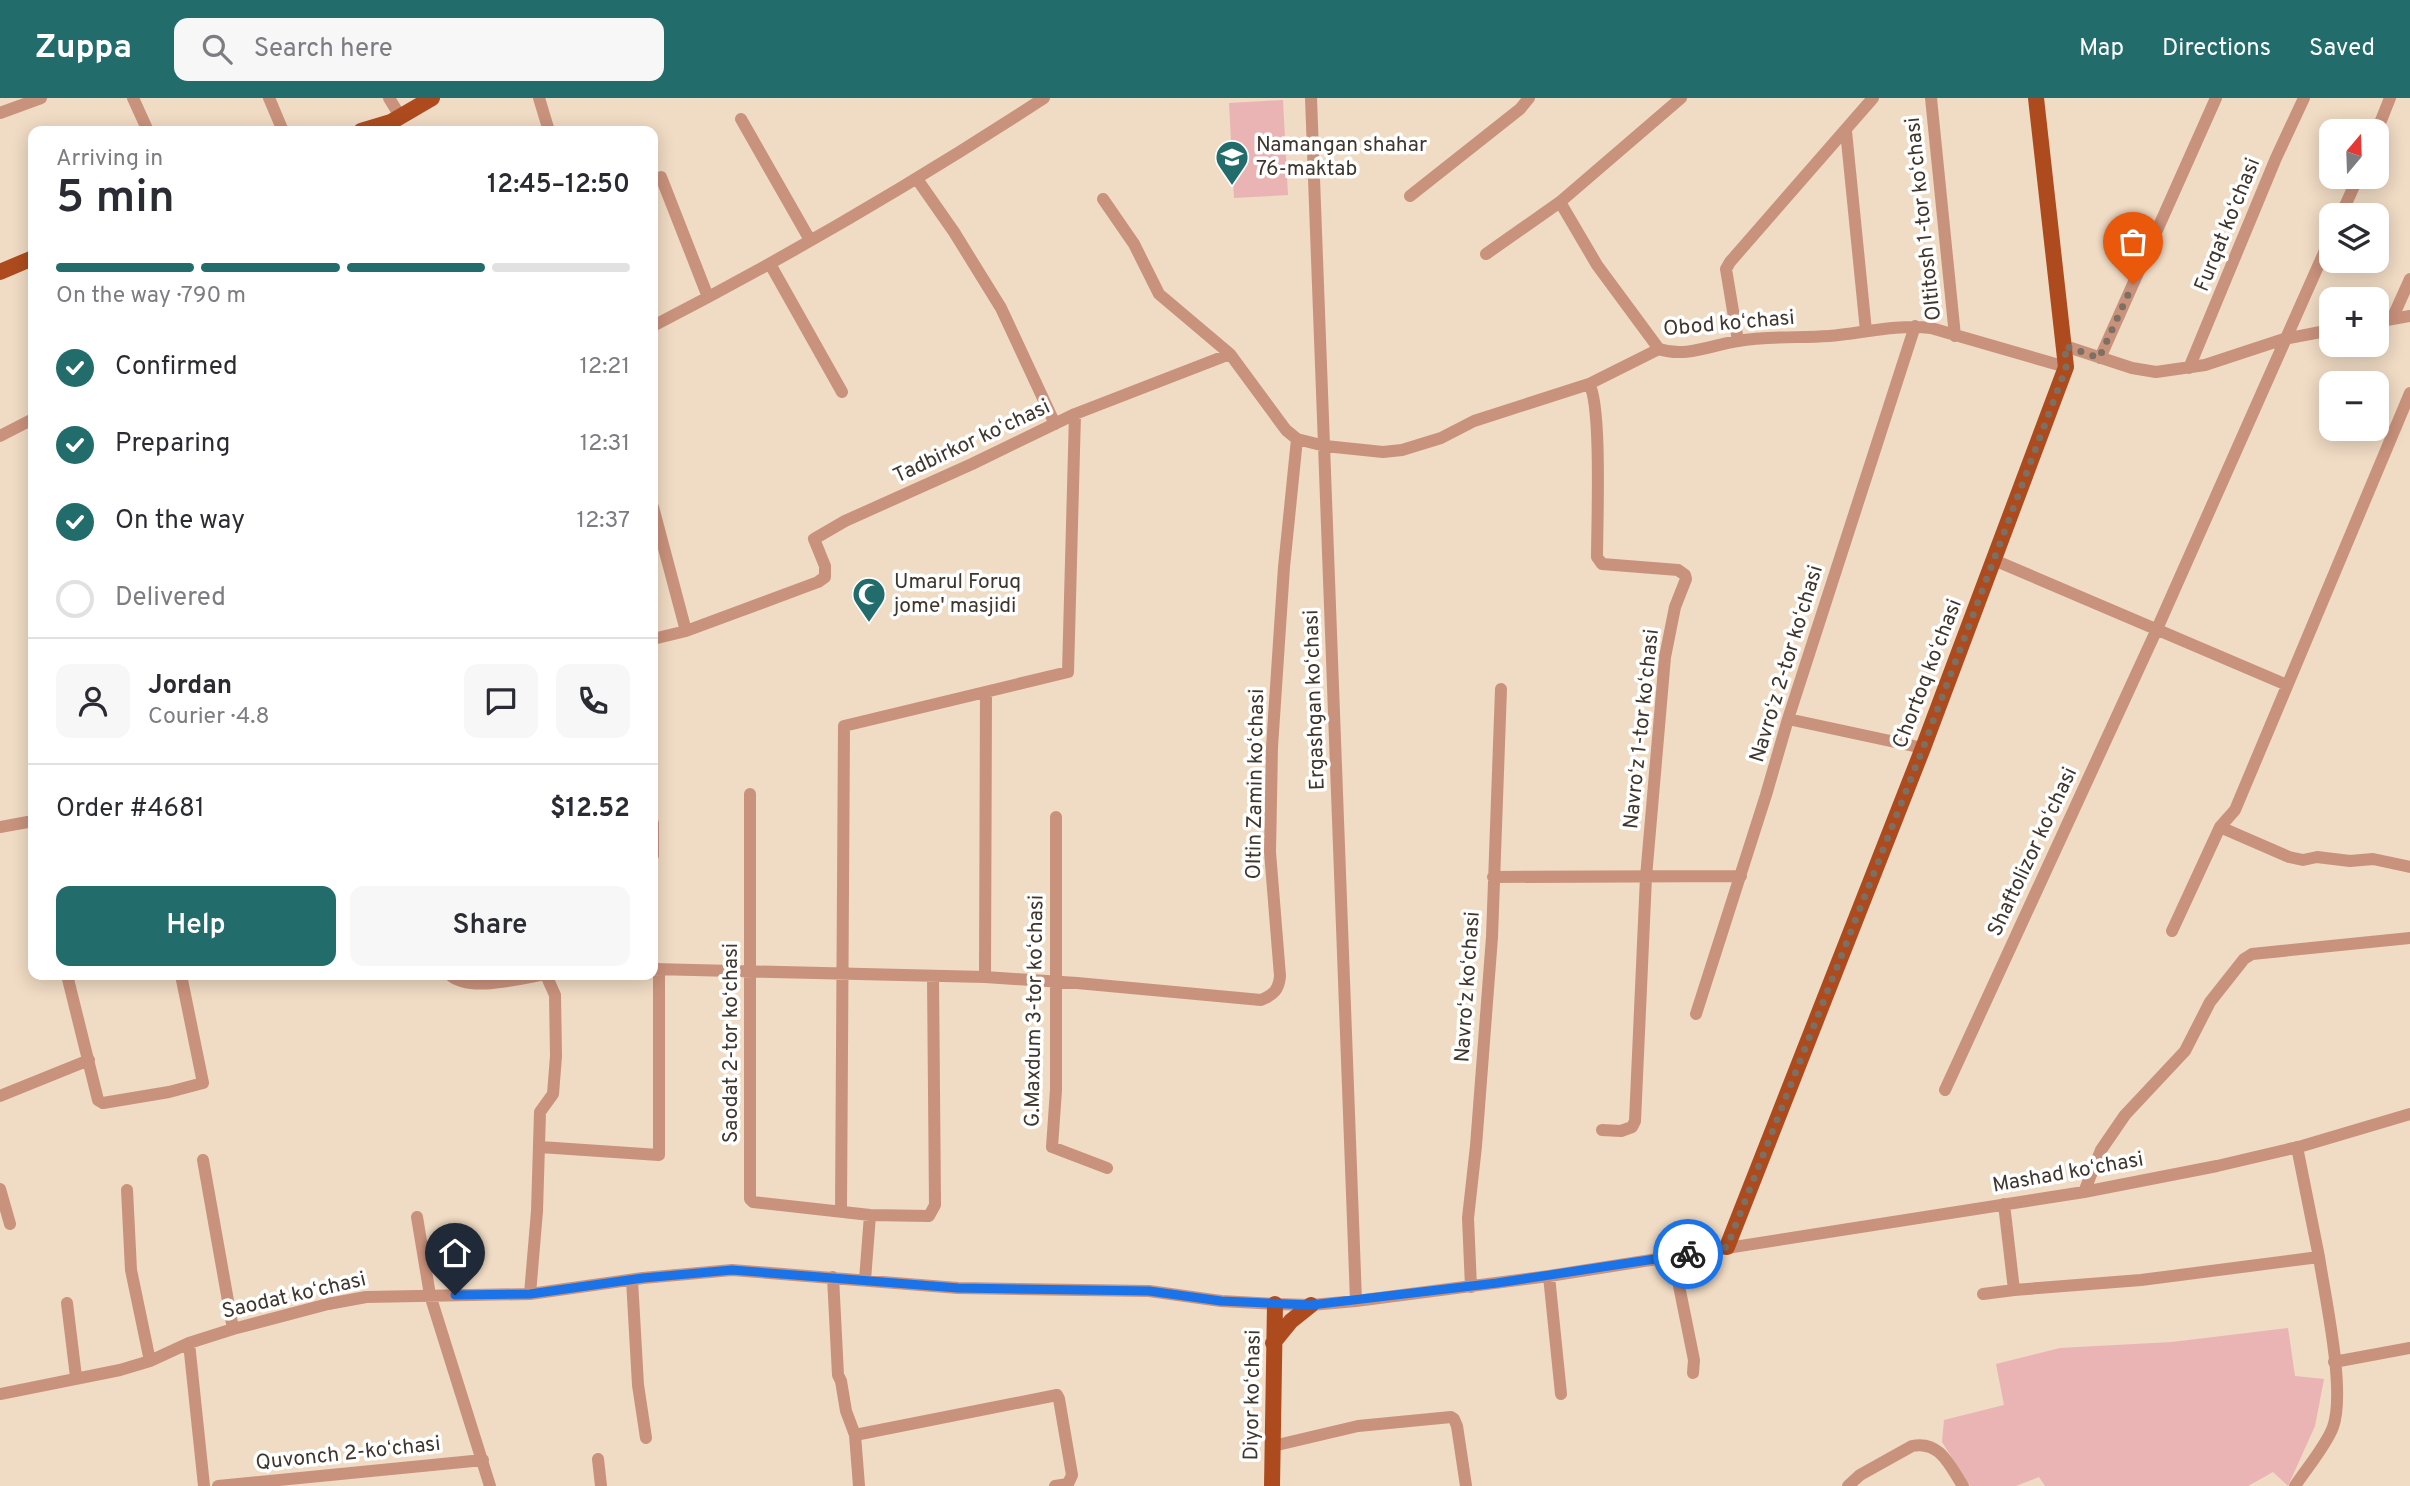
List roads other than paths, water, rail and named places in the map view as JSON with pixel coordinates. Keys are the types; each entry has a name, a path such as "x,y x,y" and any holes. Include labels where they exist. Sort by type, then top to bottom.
{"main road":[{"path":"395,123 432,98"},
{"name":"Chortoq koʻchasi","path":"1727,1247 1923,748 2066,368 2036,98"},
{"path":"0,272 28,260"},
{"name":"Diyor koʻchasi","path":"1272,1486 1275,1304"},
{"path":"1273,1343 1291,1321 1311,1305"}],"street":[{"path":"0,113 41,98"},
{"path":"133,98 146,126"},
{"path":"269,98 280,126"},
{"path":"389,98 395,123"},
{"path":"539,98 547,126"},
{"path":"658,323 770,264 917,179 1044,98"},
{"name":"Ergashgan koʻchasi","path":"1311,98 1356,1301"},
{"path":"1410,197 1520,109 1529,98"},
{"path":"1486,254 1560,202 1681,98"},
{"path":"1738,341 1727,269 1730,262 1873,98"},
{"name":"Oltitosh 1-tor koʻchasi","path":"1931,98 1955,336"},
{"path":"2099,358 2216,98"},
{"name":"Furqat koʻchasi","path":"2189,368 2276,158 2304,98"},
{"path":"2382,119 2390,98"},
{"path":"741,119 810,240"},
{"path":"1846,131 1866,331"},
{"path":"661,177 708,298"},
{"path":"917,179 1002,308 1055,424"},
{"path":"1103,199 1134,244 1159,294 1230,354 1286,430 1297,439 1325,446"},
{"path":"1560,202 1597,265 1659,349"},
{"name":"Shaftolizor koʻchasi","path":"1945,1090 2157,629 2319,263"},
{"path":"770,264 842,392"},
{"path":"2392,319 2410,279"},
{"path":"2389,320 2410,316"},
{"name":"Obod koʻchasi","path":"1325,446 1383,452 1402,450 1426,443 1474,421 1589,384 1659,349 1671,353 1692,352 1738,341 1831,336 1915,326 1931,328 2066,368"},
{"name":"Navroʻz 2-tor koʻchasi","path":"1696,1014 1915,326"},
{"path":"2065,346 2132,368 2156,372 2189,368 2284,339 2319,332"},
{"name":"Tadbirkor koʻchasi","path":"658,638 686,631 818,582 825,577 825,566 814,539 845,521 1075,414 1230,354"},
{"name":"Navroʻz 1-tor koʻchasi","path":"1589,384 1594,391 1597,438 1599,561 1602,564 1678,569 1685,575 1685,584 1675,607 1665,657 1646,877 1635,1121 1632,1127 1621,1131 1602,1130"},
{"path":"2172,931 2220,827 2235,810 2410,393"},
{"path":"933,977 935,1205 929,1216 870,1215 841,1211 844,726 1068,672 1075,414"},
{"path":"0,436 28,422"},
{"name":"Oltin Zamin koʻchasi","path":"1057,982 1261,1000 1270,996 1280,984 1270,852 1272,747 1283,579 1297,439"},
{"path":"658,526 686,631"},
{"path":"1994,560 2287,685"},
{"name":"Navroʻz koʻchasi","path":"1471,1287 1468,1218 1492,937 1501,689"},
{"path":"985,977 986,692"},
{"path":"1788,719 1923,748"},
{"name":"Saodat 2-tor koʻchasi","path":"750,794 750,1199 758,1204 841,1211"},
{"name":"G.Maxdum 3-tor koʻchasi","path":"1056,817 1056,1090 1052,1147 1107,1168"},
{"path":"0,827 28,824"},
{"path":"2220,827 2303,860 2317,857 2350,861 2372,859 2410,867"},
{"path":"1493,877 1741,876"},
{"path":"2084,1192 2101,1150 2125,1115 2185,1051 2210,1002 2244,959 2252,954 2410,938"},
{"path":"658,969 985,977 1057,982"},
{"path":"68,980 98,1100 103,1103 169,1092 203,1083 182,980"},
{"path":"457,980 477,984 507,980"},
{"path":"530,1294 540,1112 553,1094 556,1056 555,995 547,980"},
{"path":"540,1147 659,1156 656,980"},
{"path":"0,1096 89,1060"},
{"name":"Mashad koʻchasi","path":"1471,1287 2084,1192 2297,1147 2410,1114"},
{"path":"2295,1486 2332,1429 2337,1397 2319,1257 2297,1147"},
{"path":"203,1160 233,1329"},
{"path":"0,1189 10,1224"},
{"path":"127,1190 130,1261 150,1361"},
{"path":"2004,1204 2014,1290"},
{"path":"865,1280 870,1215"},
{"path":"417,1217 430,1295 490,1486"},
{"path":"1673,1256 1694,1360 1693,1373"},
{"path":"1983,1294 2141,1280 2319,1257"},
{"name":"Saodat koʻchasi","path":"0,1394 120,1370 233,1329 366,1297 530,1294 732,1270 958,1288 1149,1291 1221,1301 1311,1305 1471,1287"},
{"path":"1549,1276 1562,1394"},
{"path":"833,1277 838,1375 846,1411 855,1435 859,1486"},
{"path":"632,1280 638,1385 646,1438"},
{"path":"67,1303 76,1377"},
{"path":"189,1343 204,1486"},
{"path":"2334,1362 2410,1348"},
{"path":"855,1435 1057,1395 1072,1475 1068,1483 1055,1486"},
{"path":"1273,1446 1358,1426 1451,1417 1458,1426 1466,1486"},
{"path":"1848,1486 1860,1475 1912,1446 1921,1444 1933,1447 1943,1454 1963,1486"},
{"path":"598,1459 601,1486"},
{"name":"Quvonch 2-koʻchasi","path":"218,1486 483,1460"}],"place":[{"name":"Namangan shahar 76-maktab","path":"1232,187"},
{"name":"Umarul Foruq jome' masjidi","path":"869,624"}]}
